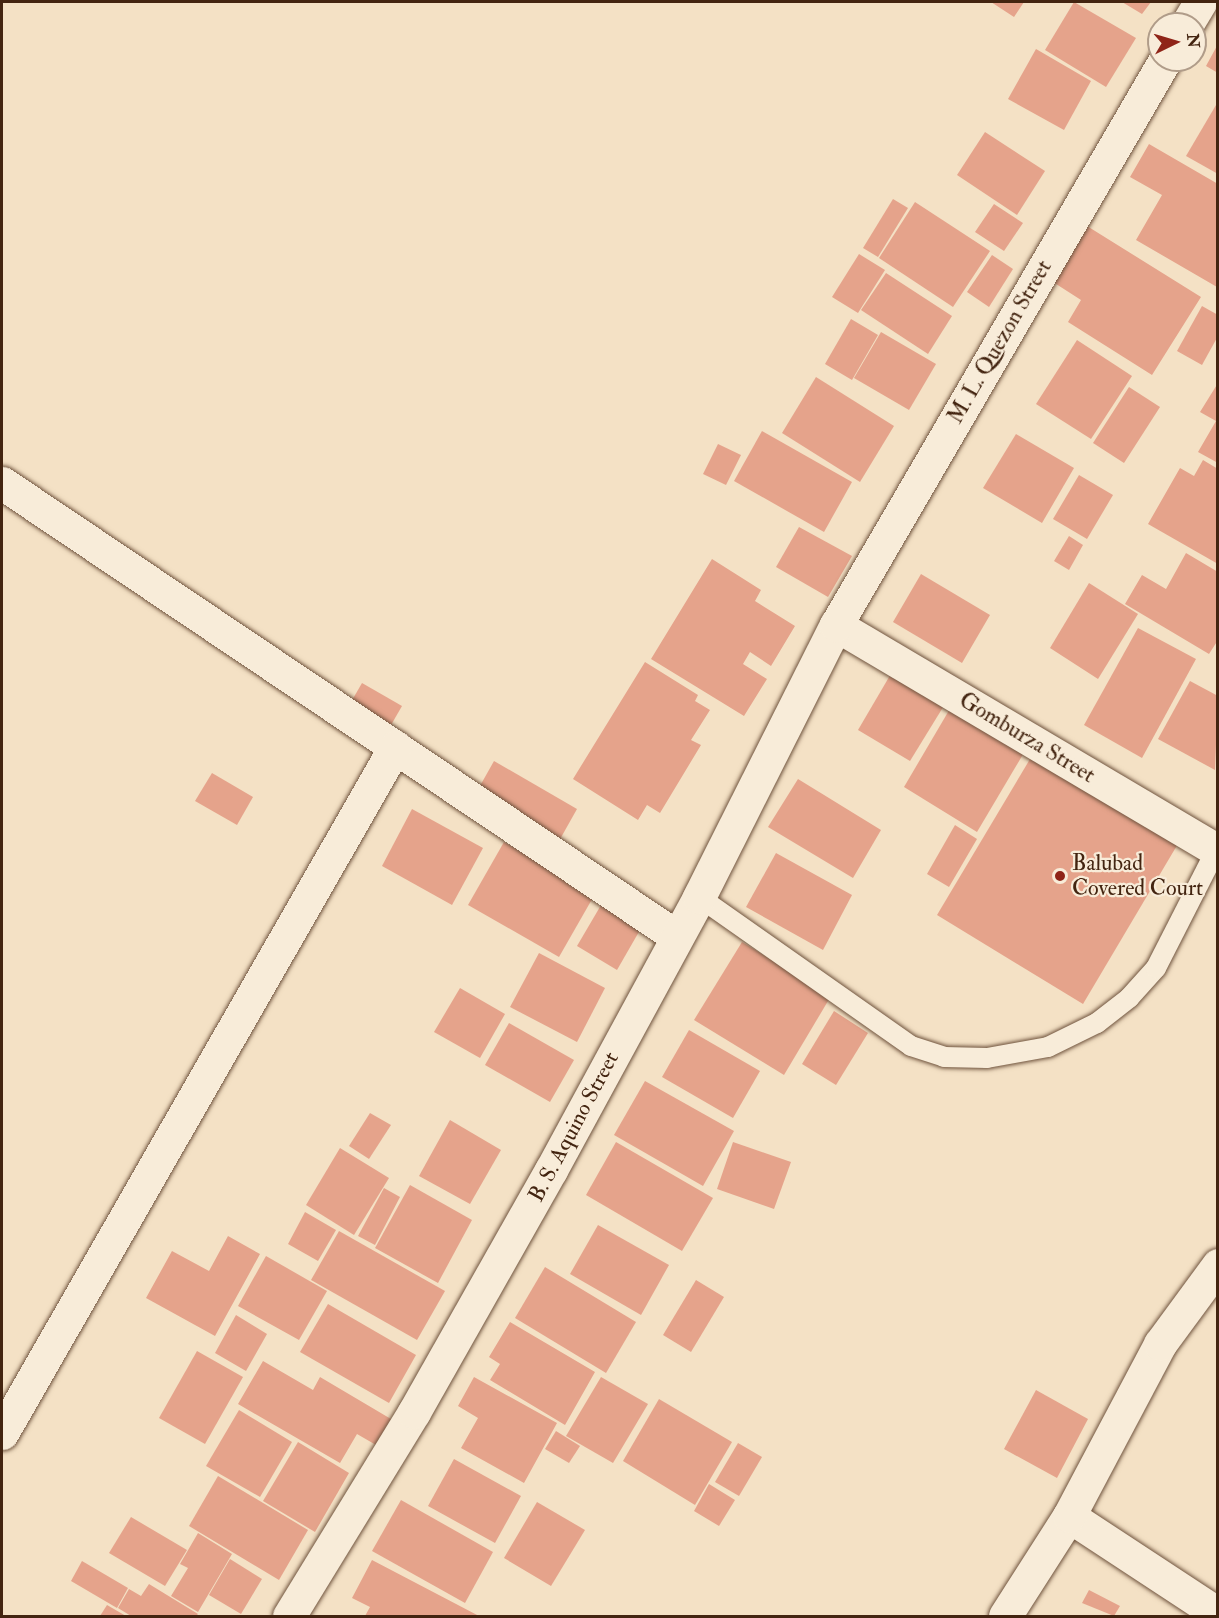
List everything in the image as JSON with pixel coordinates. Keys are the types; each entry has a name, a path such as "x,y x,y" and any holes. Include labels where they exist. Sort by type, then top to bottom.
{"street":[{"name":"M. L. Quezon Street","path":"836,625 1158,72"},
{"path":"2,483 676,936"},
{"name":"Gomburza Street","path":"836,625 1217,849"},
{"name":"B. S. Aquino Street","path":"289,1617 414,1412 699,897 836,625"},
{"path":"2,1433 395,747"},
{"path":"1005,1617 1069,1516 1160,1344 1218,1265"},
{"path":"1069,1516 1218,1614"}],"lane":[{"path":"699,897 911,1046 944,1058 987,1058 1048,1047 1097,1023 1129,998 1156,969 1217,849"}],"building":[{"path":"991,2 1024,2 1014,17"},
{"path":"1074,2 1136,38 1106,87 1045,50"},
{"path":"1122,2 1151,2 1142,14"},
{"path":"1218,44 1218,73 1207,67"},
{"path":"1036,49 1091,81 1064,130 1008,99"},
{"path":"1216,105 1218,106 1218,174 1186,156"},
{"path":"985,132 1045,171 1017,215 957,175"},
{"path":"1149,144 1218,184 1217,287 1136,240 1162,195 1130,177"},
{"path":"893,199 908,208 878,257 863,248"},
{"path":"915,202 990,251 953,307 879,258"},
{"path":"994,204 1023,223 1004,251 975,232"},
{"path":"1087,226 1201,297 1152,375 1068,322 1081,300 1053,282"},
{"path":"859,254 885,270 858,313 832,297"},
{"path":"992,255 1013,269 989,307 967,292"},
{"path":"886,273 952,316 928,354 861,310"},
{"path":"1202,306 1218,315 1218,336 1202,365 1177,351"},
{"path":"851,319 878,335 852,380 825,364"},
{"path":"881,332 936,364 909,410 854,378"},
{"path":"1077,340 1132,376 1091,439 1036,404"},
{"path":"816,377 894,426 860,482 782,433"},
{"path":"1218,383 1218,463 1198,452 1216,421 1200,412"},
{"path":"1129,387 1160,407 1124,463 1093,443"},
{"path":"762,431 852,482 824,532 734,481"},
{"path":"1016,434 1074,468 1042,523 983,488"},
{"path":"718,444 741,455 726,485 703,474"},
{"path":"1203,460 1218,469 1218,564 1148,524 1180,468 1194,476"},
{"path":"1079,475 1113,495 1087,539 1053,519"},
{"path":"799,527 852,556 828,597 776,567"},
{"path":"1069,536 1083,545 1069,570 1054,561"},
{"path":"1186,553 1218,572 1218,640 1209,654 1125,604 1142,575 1166,589"},
{"path":"712,559 761,590 755,601 795,626 771,666 750,652 743,664 767,679 744,716 651,659"},
{"path":"921,574 990,615 962,663 893,622"},
{"path":"1089,583 1138,614 1098,679 1050,648"},
{"path":"1138,628 1196,659 1142,758 1084,725"},
{"path":"645,662 698,695 695,701 710,710 691,740 701,745 660,813 647,805 638,820 573,779"},
{"path":"892,672 945,704 910,761 858,730"},
{"path":"1190,681 1218,696 1215,770 1158,739"},
{"path":"362,683 402,706 387,732 347,709"},
{"path":"951,707 1025,751 977,832 904,787"},
{"name":"Balubad Covered Court","path":"1036,749 1182,837 1083,1004 937,915"},
{"path":"494,761 577,809 559,841 476,793"},
{"path":"212,773 253,797 237,825 195,801"},
{"path":"798,779 881,830 853,878 768,827"},
{"path":"412,809 483,848 452,905 382,866"},
{"path":"955,825 977,839 949,887 927,874"},
{"path":"504,842 595,894 559,957 468,905"},
{"path":"776,853 852,895 823,950 746,907"},
{"path":"604,900 644,923 617,970 577,946"},
{"path":"742,942 831,996 784,1075 694,1020"},
{"path":"539,953 605,988 577,1042 510,1007"},
{"path":"460,988 505,1014 480,1058 434,1032"},
{"path":"834,1011 868,1033 836,1085 802,1064"},
{"path":"509,1023 574,1060 550,1102 485,1065"},
{"path":"689,1030 760,1071 733,1118 662,1077"},
{"path":"645,1081 734,1131 703,1186 614,1135"},
{"path":"370,1113 391,1125 369,1159 349,1146"},
{"path":"450,1120 501,1150 470,1204 419,1176"},
{"path":"616,1142 713,1198 682,1251 586,1195"},
{"path":"733,1142 791,1162 774,1209 717,1189"},
{"path":"340,1148 389,1178 354,1235 306,1205"},
{"path":"410,1185 472,1220 438,1283 375,1248"},
{"path":"384,1188 400,1197 375,1245 358,1236"},
{"path":"305,1212 336,1230 318,1261 288,1244"},
{"path":"598,1225 669,1265 641,1315 570,1274"},
{"path":"339,1231 445,1291 417,1340 311,1280"},
{"path":"228,1236 260,1254 215,1336 146,1298 172,1251 209,1271"},
{"path":"266,1256 327,1291 299,1340 238,1306"},
{"path":"545,1267 636,1322 606,1373 515,1318"},
{"path":"696,1280 724,1297 691,1352 663,1335"},
{"path":"328,1304 416,1355 389,1403 300,1352"},
{"path":"236,1315 267,1334 246,1371 215,1353"},
{"path":"510,1322 595,1372 565,1425 490,1380 500,1364 489,1357"},
{"path":"197,1351 243,1377 205,1444 159,1418"},
{"path":"263,1361 313,1390 320,1377 391,1419 376,1445 357,1434 340,1463 238,1404"},
{"path":"474,1377 557,1423 524,1483 461,1448 478,1418 458,1406"},
{"path":"601,1377 648,1404 613,1463 566,1436"},
{"path":"1036,1390 1088,1419 1057,1478 1004,1449"},
{"path":"659,1399 732,1442 695,1505 623,1461"},
{"path":"239,1410 292,1442 260,1497 206,1466"},
{"path":"556,1431 580,1446 569,1463 545,1449"},
{"path":"298,1442 349,1473 315,1532 263,1501"},
{"path":"738,1443 762,1457 739,1496 715,1482"},
{"path":"454,1459 521,1496 495,1543 428,1506"},
{"path":"218,1476 308,1530 279,1580 189,1526"},
{"path":"709,1484 735,1500 719,1526 694,1511"},
{"path":"401,1500 493,1552 465,1603 372,1551"},
{"path":"537,1502 585,1530 551,1586 504,1558"},
{"path":"131,1517 187,1550 165,1586 109,1553"},
{"path":"198,1533 232,1554 198,1612 171,1596 188,1568 180,1564"},
{"path":"230,1559 262,1579 241,1614 209,1595"},
{"path":"372,1560 479,1616 365,1616 370,1607 352,1598"},
{"path":"82,1561 128,1588 117,1608 71,1581"},
{"path":"149,1584 198,1614 196,1616 131,1616 118,1608 129,1589 141,1596"},
{"path":"1089,1590 1120,1606 1114,1616 1082,1603"},
{"path":"107,1605 126,1616 100,1616"}],"place":[{"name":"Balubad Covered Court","path":"1060,876"}]}
